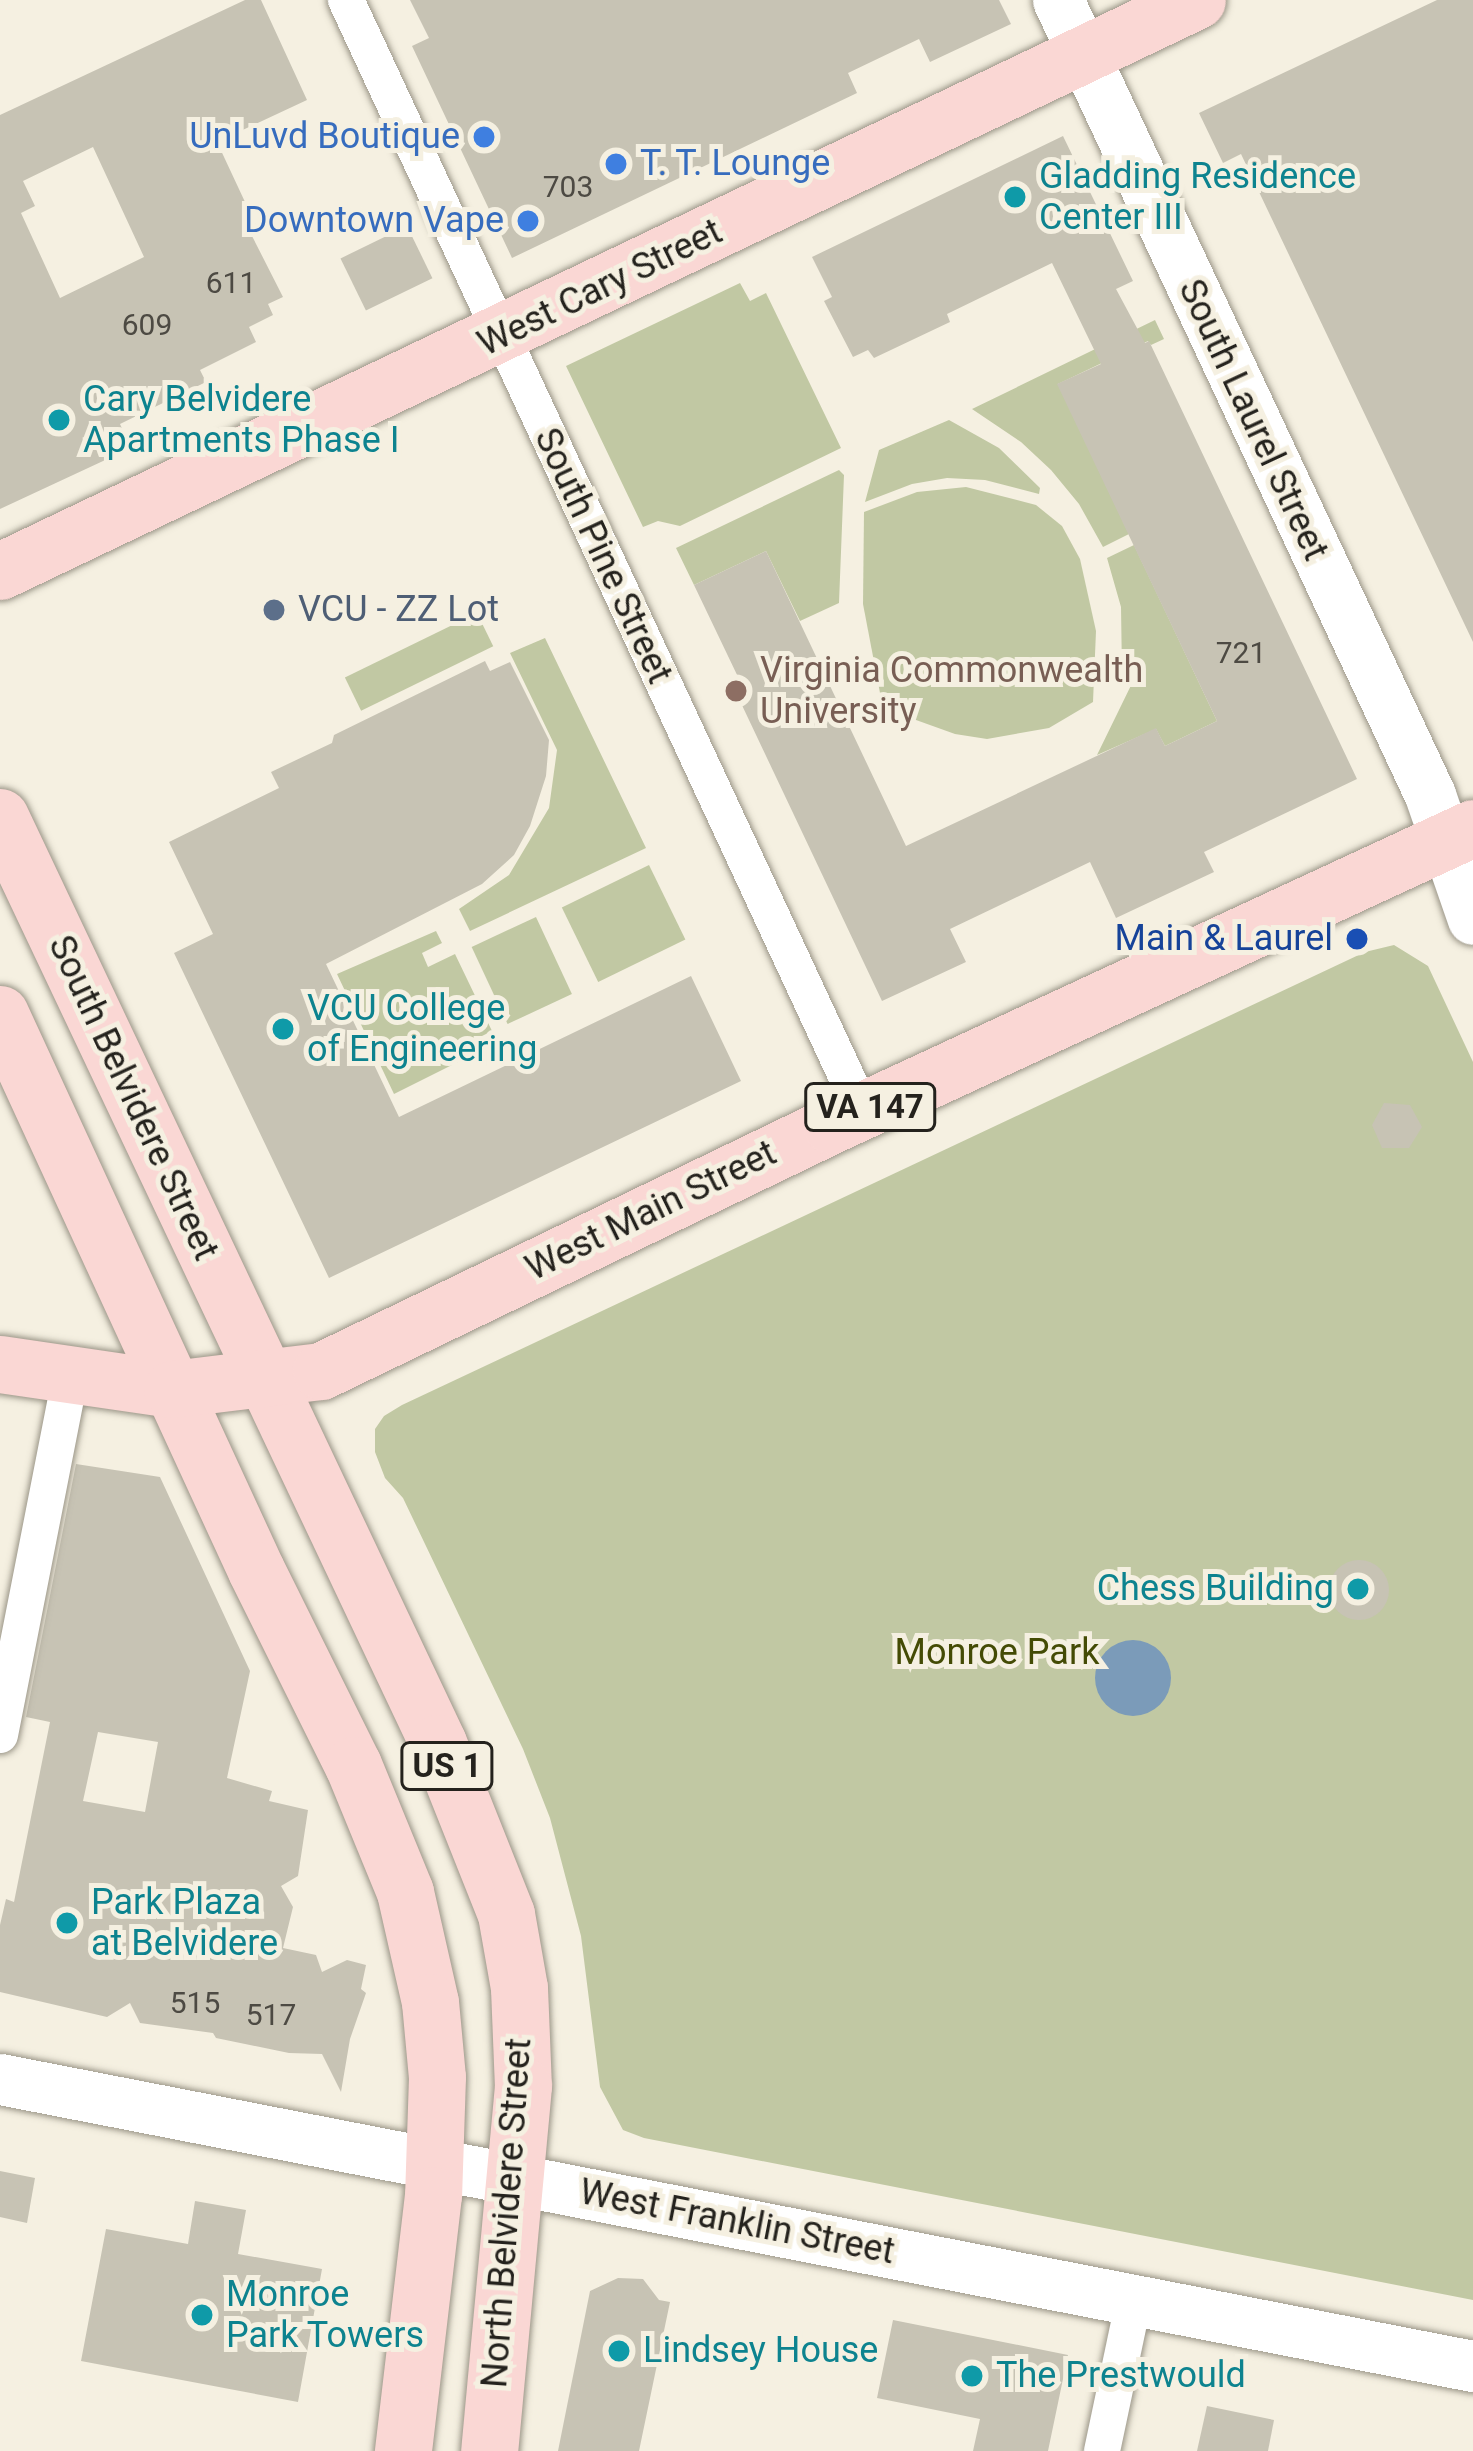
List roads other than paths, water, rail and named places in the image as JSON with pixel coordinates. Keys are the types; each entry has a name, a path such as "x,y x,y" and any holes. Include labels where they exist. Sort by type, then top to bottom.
{"main road":[{"name":"West Cary Street","path":"0,571 1197,0"},
{"name":"South Belvidere Street","path":"0,817 266,1380"},
{"name":"West Main Street","path":"0,1364 70,1378 172,1389 321,1371 862,1110 1459,834"},
{"name":"US 1","path":"0,1013 172,1389"},
{"name":"North Belvidere Street","path":"266,1380 438,1743 506,1914 520,1988 524,2086 489,2451"},
{"name":"North Belvidere Street","path":"172,1389 352,1765 405,1892 430,2002 437,2077 434,2163 404,2451"}],"street":[{"name":"South Pine Street","path":"346,0 862,1110"},
{"name":"South Laurel Street","path":"1058,0 1430,795 1459,834 1473,919"},
{"path":"0,1736 70,1378"},
{"name":"West Franklin Street","path":"0,2079 1473,2366"},
{"path":"1102,2451 1135,2299"}],"water":[{"path":"1133,1640 1160,1651 1171,1678 1160,1705 1133,1716 1106,1705 1095,1678 1106,1651"}],"place":[{"name":"UnLuvd Boutique","path":"484,137"},
{"name":"T. T. Lounge","path":"616,164"},
{"name":"Gladding Residence Center III","path":"1015,197"},
{"name":"Downtown Vape","path":"528,221"},
{"name":"Cary Belvidere Apartments Phase I","path":"59,420"},
{"name":"VCU - ZZ Lot","path":"274,610"},
{"name":"Virginia Commonwealth University","path":"736,691"},
{"name":"Main & Laurel","path":"1357,939"},
{"name":"VCU College of Engineering","path":"283,1029"},
{"name":"Chess Building","path":"1358,1589"},
{"name":"Park Plaza at Belvidere","path":"67,1923"},
{"name":"Monroe Park Towers","path":"202,2315"},
{"name":"Lindsey House","path":"619,2351"},
{"name":"The Prestwould","path":"972,2376"}],"park label":[{"name":"Monroe Park","path":"997,1653"}]}
